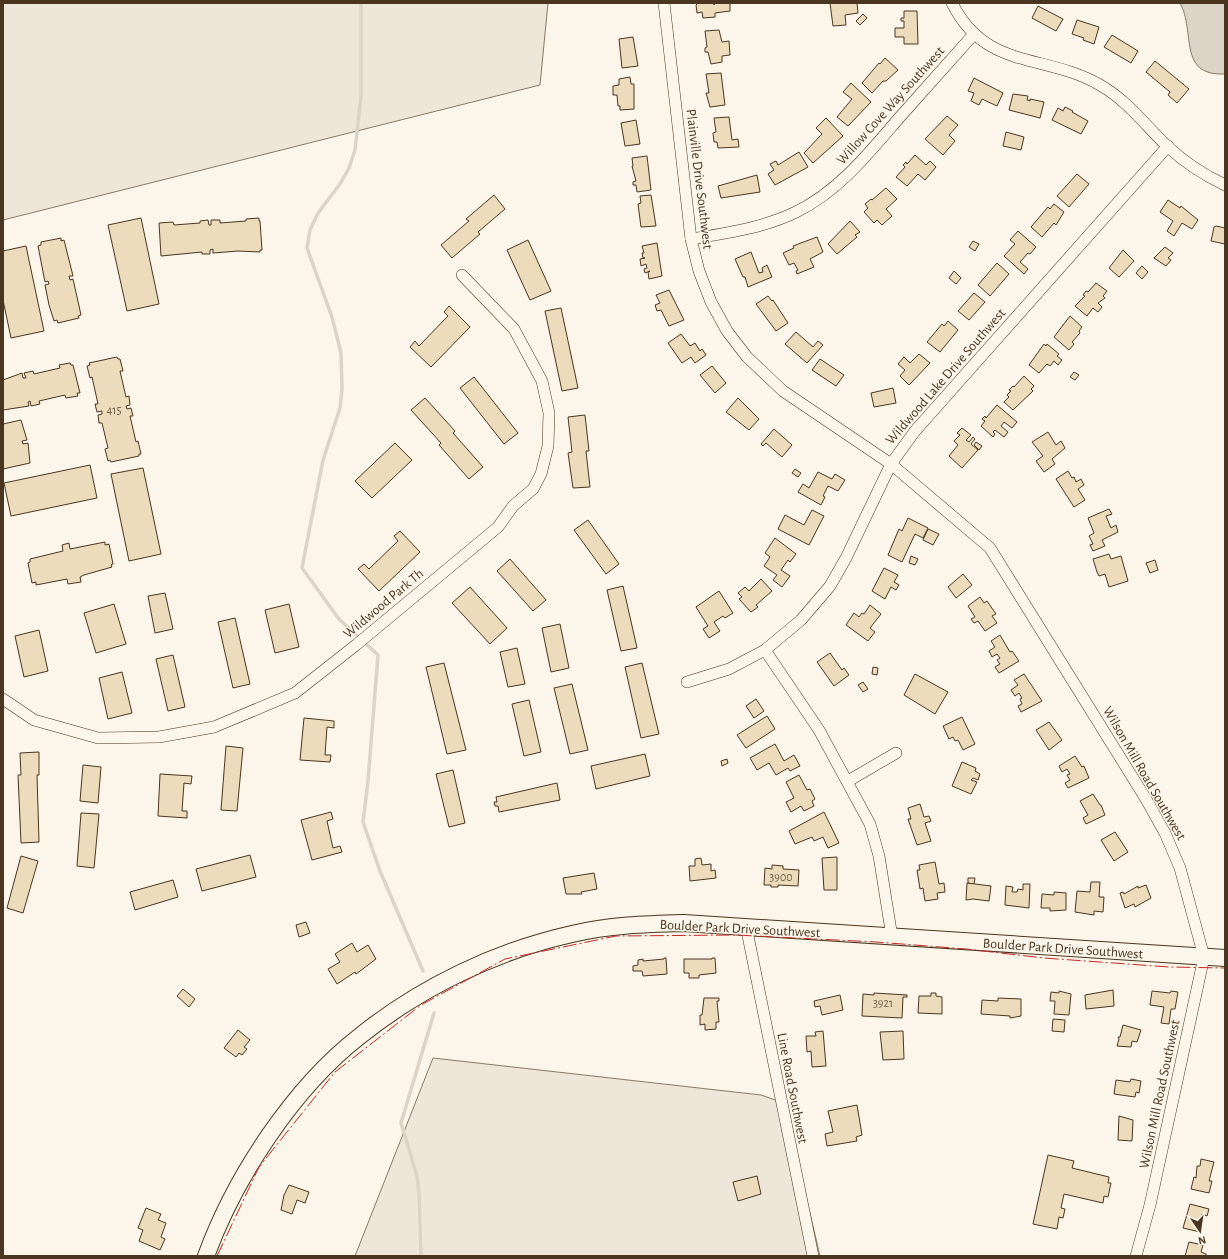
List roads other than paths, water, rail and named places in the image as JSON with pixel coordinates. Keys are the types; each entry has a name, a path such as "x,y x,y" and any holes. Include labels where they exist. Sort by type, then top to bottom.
{"street":[{"name":"Plainville Drive Southwest","path":"664,3 691,239 698,271 710,302 727,331 747,357 783,391 890,464"},
{"path":"952,3 957,13 974,34 996,50 1023,60 1067,70 1100,85 1133,109 1168,146 1200,173 1225,185"},
{"name":"Willow Cove Way Southwest","path":"691,239 765,225 797,211 826,194 860,163 974,34"},
{"name":"Wildwood Lake Drive Southwest","path":"687,682 729,669 765,650 802,620 830,586 846,558 890,464 915,431 1168,146"},
{"name":"Wildwood Park Th","path":"3,699 34,720 98,738 159,737 214,727 295,693 356,645 498,527 513,506 533,489 541,474 548,446 549,413 542,381 514,329 462,276"},
{"name":"Wilson Mill Road Southwest","path":"890,464 990,548 1146,799 1165,833 1180,868 1188,892 1194,922 1204,957 1150,1205 1136,1256"},
{"path":"765,650 819,730 870,824 879,856 892,937"},
{"path":"848,781 896,752"},
{"name":"Boulder Park Drive Southwest","path":"206,1256 216,1229 233,1192 254,1157 295,1102 322,1071 359,1036 404,1005 464,971 520,948 572,934 626,925 684,923 1225,958"},
{"name":"Line Road Southwest","path":"746,926 812,1256"}],"waterway":[{"path":"361,3 361,96 355,150 349,168 340,184 318,213 310,230 307,248 332,317 341,353 342,389 340,408 323,460 302,568 339,619 378,655 368,781 363,822 380,871 423,971"},
{"path":"421,1256 417,1176 401,1123 434,1013"}]}
